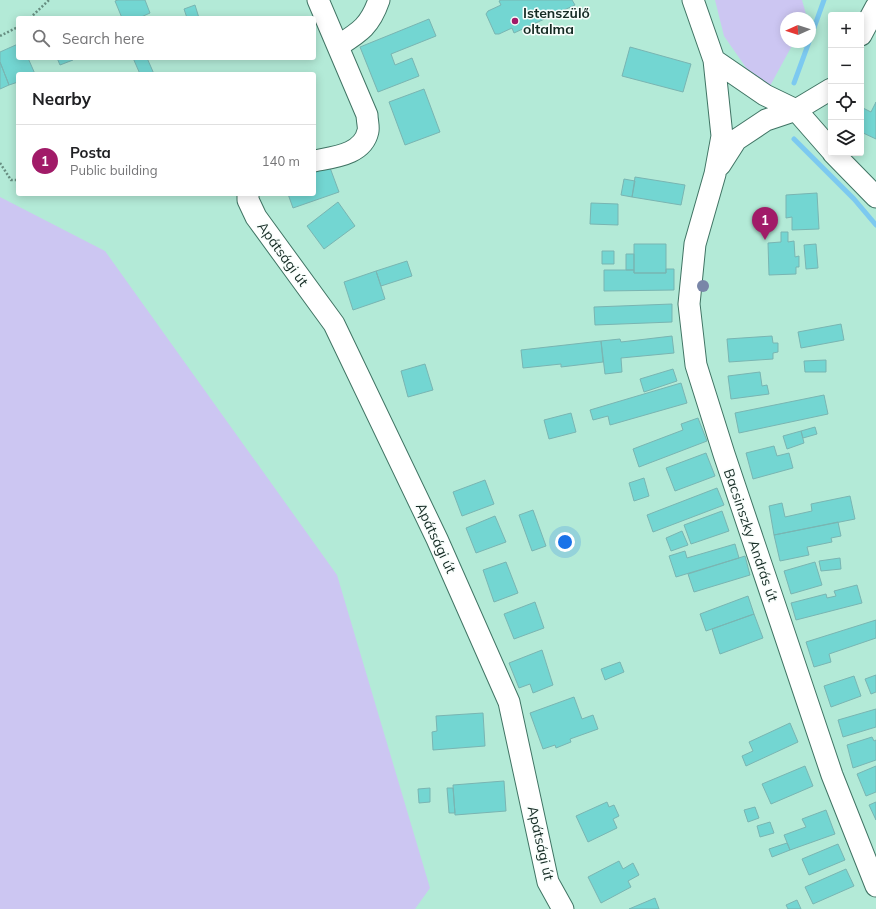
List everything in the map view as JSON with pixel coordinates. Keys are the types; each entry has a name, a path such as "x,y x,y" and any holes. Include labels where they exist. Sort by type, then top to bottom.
{"street":[{"path":"316,161 347,154 362,144 368,131 367,115 318,0"},
{"path":"338,46 363,30 373,16 379,0"},
{"path":"693,0 714,60 722,136 715,174"},
{"path":"864,29 876,7"},
{"path":"714,60 765,95 796,110 828,147"},
{"path":"715,174 736,140 766,120 796,110 828,91"},
{"path":"836,156 876,197"},
{"name":"Bacsinszky András út","path":"715,174 695,244 689,304 696,365 724,454 832,775 876,886"},
{"name":"Apátsági út","path":"248,196 248,200 256,217 334,324 437,539 509,702 548,882 560,908"}],"path":[{"path":"32,16 49,0"},
{"path":"0,36 16,28"},
{"path":"0,163 11,180 16,180"}],"shaded area":[{"path":"715,0 802,0 805,12 780,12 780,48 791,48 765,95 724,36"},
{"path":"0,197 105,251 337,575 430,888 415,909 0,909"}],"building":[{"path":"145,0 150,13 143,16 121,16 115,1"},
{"name":"Istenszülő oltalma","path":"572,0 575,5 514,33 512,28 499,34 495,34 486,14 488,11 501,5 499,1"},
{"path":"195,5 198,16 186,16 184,9"},
{"path":"429,19 436,36 391,54 395,65 412,58 419,76 378,92 360,47"},
{"path":"16,45 16,60 29,60 34,72 16,72 16,83 9,85 0,62 0,52"},
{"path":"630,47 691,64 683,92 622,76"},
{"path":"58,60 73,60 60,65"},
{"path":"134,60 148,60 153,72 139,72"},
{"path":"0,62 9,85 0,89"},
{"path":"424,89 440,132 405,145 389,102"},
{"path":"876,102 876,139 864,133 864,108 871,112"},
{"path":"329,165 339,192 293,208 289,196 316,196 316,169"},
{"path":"635,177 685,185 681,205 632,197"},
{"path":"624,179 635,181 632,197 621,195"},
{"path":"817,193 819,229 792,230 792,217 786,218 786,195"},
{"path":"338,202 355,226 324,249 307,226"},
{"path":"591,203 618,204 618,225 590,224"},
{"path":"781,232 788,232 788,242 794,241 795,257 799,256 799,267 796,267 796,274 769,275 768,243 781,242"},
{"path":"634,244 666,244 666,273 634,273"},
{"path":"816,244 818,268 806,269 804,245"},
{"path":"602,251 614,251 614,264 602,264"},
{"path":"626,254 634,254 634,270 626,270"},
{"path":"407,261 412,276 381,286 376,271"},
{"path":"666,269 674,269 674,290 604,291 604,270 634,270 634,273 666,273"},
{"path":"376,271 385,299 353,310 344,282"},
{"path":"672,304 672,322 595,325 594,307"},
{"path":"841,324 844,340 801,348 798,332"},
{"path":"672,336 674,353 621,358 622,372 605,374 601,341 620,339 621,342"},
{"path":"772,336 773,343 778,343 778,352 773,353 773,359 729,362 727,339"},
{"path":"601,341 603,362 561,367 561,364 523,368 521,350"},
{"path":"826,360 826,372 805,372 804,361"},
{"path":"425,364 433,390 408,397 401,371"},
{"path":"673,369 677,381 644,392 640,379"},
{"path":"760,372 762,386 767,385 769,394 731,399 728,376"},
{"path":"681,383 687,403 610,425 608,416 593,420 590,410"},
{"path":"824,395 828,414 739,433 735,413"},
{"path":"571,413 576,432 549,439 544,420"},
{"path":"698,418 707,441 639,467 633,449 683,430 681,424"},
{"path":"815,427 817,434 803,438 801,431"},
{"path":"801,431 804,443 787,449 783,436"},
{"path":"774,446 777,456 789,453 793,468 753,479 746,453"},
{"path":"706,453 715,476 675,491 666,468"},
{"path":"644,478 649,496 634,501 629,483"},
{"path":"485,480 494,504 462,516 453,492"},
{"path":"717,488 724,505 653,532 647,515"},
{"path":"850,496 855,519 774,535 769,506 782,503 785,517 812,511 811,504"},
{"path":"533,510 546,546 532,551 519,515"},
{"path":"722,511 729,531 691,544 684,525"},
{"path":"495,516 506,542 476,553 466,528"},
{"path":"838,522 841,536 831,538 832,542 807,547 809,555 780,561 774,535"},
{"path":"682,531 688,545 671,551 666,538"},
{"path":"735,544 739,558 676,577 669,556 685,551 687,558"},
{"path":"745,556 750,575 694,592 688,574"},
{"path":"840,558 841,569 821,571 819,561"},
{"path":"506,562 518,593 494,602 483,570"},
{"path":"815,562 822,585 791,594 784,571"},
{"path":"857,585 862,603 796,620 791,603 826,594 827,598 836,596 834,591"},
{"path":"748,596 754,614 706,631 700,614"},
{"path":"535,602 544,628 514,639 504,614"},
{"path":"754,614 763,638 720,654 712,629"},
{"path":"876,620 876,638 829,654 831,662 814,667 806,642"},
{"path":"542,650 553,685 533,693 530,684 519,688 509,663"},
{"path":"620,662 624,672 605,680 601,669"},
{"path":"876,675 876,692 871,694 865,679"},
{"path":"854,676 861,696 831,707 824,686"},
{"path":"574,697 582,719 593,715 598,729 570,739 571,742 556,748 555,745 543,749 530,713"},
{"path":"876,709 876,727 843,737 838,720"},
{"path":"483,713 485,746 433,750 432,732 437,731 436,716"},
{"path":"790,723 798,742 746,766 742,756 753,751 749,742"},
{"path":"872,737 874,741 876,740 876,760 853,768 847,745"},
{"path":"805,766 813,786 771,804 762,784"},
{"path":"876,766 876,792 866,796 857,774"},
{"path":"504,781 506,811 455,815 453,785"},
{"path":"430,788 430,802 419,803 418,789"},
{"path":"447,788 453,788 455,813 449,813"},
{"path":"607,802 609,807 614,805 619,816 613,819 617,828 588,842 576,816"},
{"path":"876,802 876,820 869,805"},
{"path":"755,807 759,818 748,822 744,810"},
{"path":"826,810 835,834 790,850 784,835 806,827 802,819"},
{"path":"770,822 774,833 760,837 757,826"},
{"path":"787,843 790,850 772,857 769,849"},
{"path":"838,844 845,860 809,875 802,859"},
{"path":"619,861 623,869 633,863 639,875 628,881 631,887 601,903 588,877"},
{"path":"846,869 854,886 813,904 805,887"},
{"path":"655,898 659,909 629,909"},
{"path":"797,900 801,909 788,909 786,905"}],"waterway":[{"path":"816,22 824,0"},
{"path":"794,83 807,48"},
{"path":"794,139 854,199 876,225"}],"place":[{"name":"Istenszülő oltalma","path":"515,21"},
{"name":"Posta","path":"765,240"}]}
